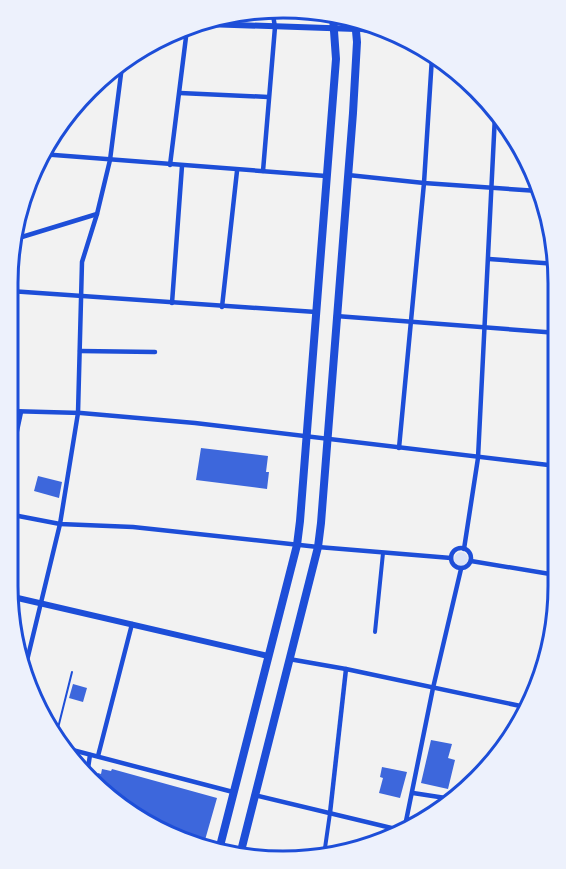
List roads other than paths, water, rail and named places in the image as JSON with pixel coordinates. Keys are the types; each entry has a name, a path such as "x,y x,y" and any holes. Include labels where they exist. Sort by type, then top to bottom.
{"main road":[{"path":"221,844 297,545 336,59 334,23"},
{"path":"242,848 318,547 348,175 356,28"}],"street":[{"path":"263,171 273,19"},
{"path":"223,25 335,28 347,26"},
{"path":"170,165 186,36"},
{"path":"399,448 424,183 432,64"},
{"path":"28,659 60,524 78,413 82,262 110,160 121,74"},
{"path":"180,93 268,97"},
{"path":"464,549 478,458 495,124"},
{"path":"51,155 237,171 327,176"},
{"path":"172,303 182,166"},
{"path":"222,307 237,171"},
{"path":"348,175 531,191"},
{"path":"22,237 97,214"},
{"path":"489,259 547,263"},
{"path":"18,292 316,312"},
{"path":"336,316 548,332"},
{"path":"80,351 155,352"},
{"path":"18,412 78,413 195,423 548,465"},
{"path":"18,426 21,412"},
{"path":"18,516 60,524 134,527 297,545 450,558"},
{"path":"464,549 470,553 471,561 461,569 454,567 450,558 455,550 464,549"},
{"path":"375,632 383,553"},
{"path":"471,561 548,573"},
{"path":"406,821 461,569"},
{"path":"19,598 268,656"},
{"path":"98,756 132,624"},
{"path":"289,659 519,706"},
{"path":"325,848 346,669"},
{"path":"76,751 233,792"},
{"path":"88,765 90,755"},
{"path":"412,793 442,797"},
{"path":"254,795 391,828"}],"lane":[{"path":"58,726 72,672"}]}
